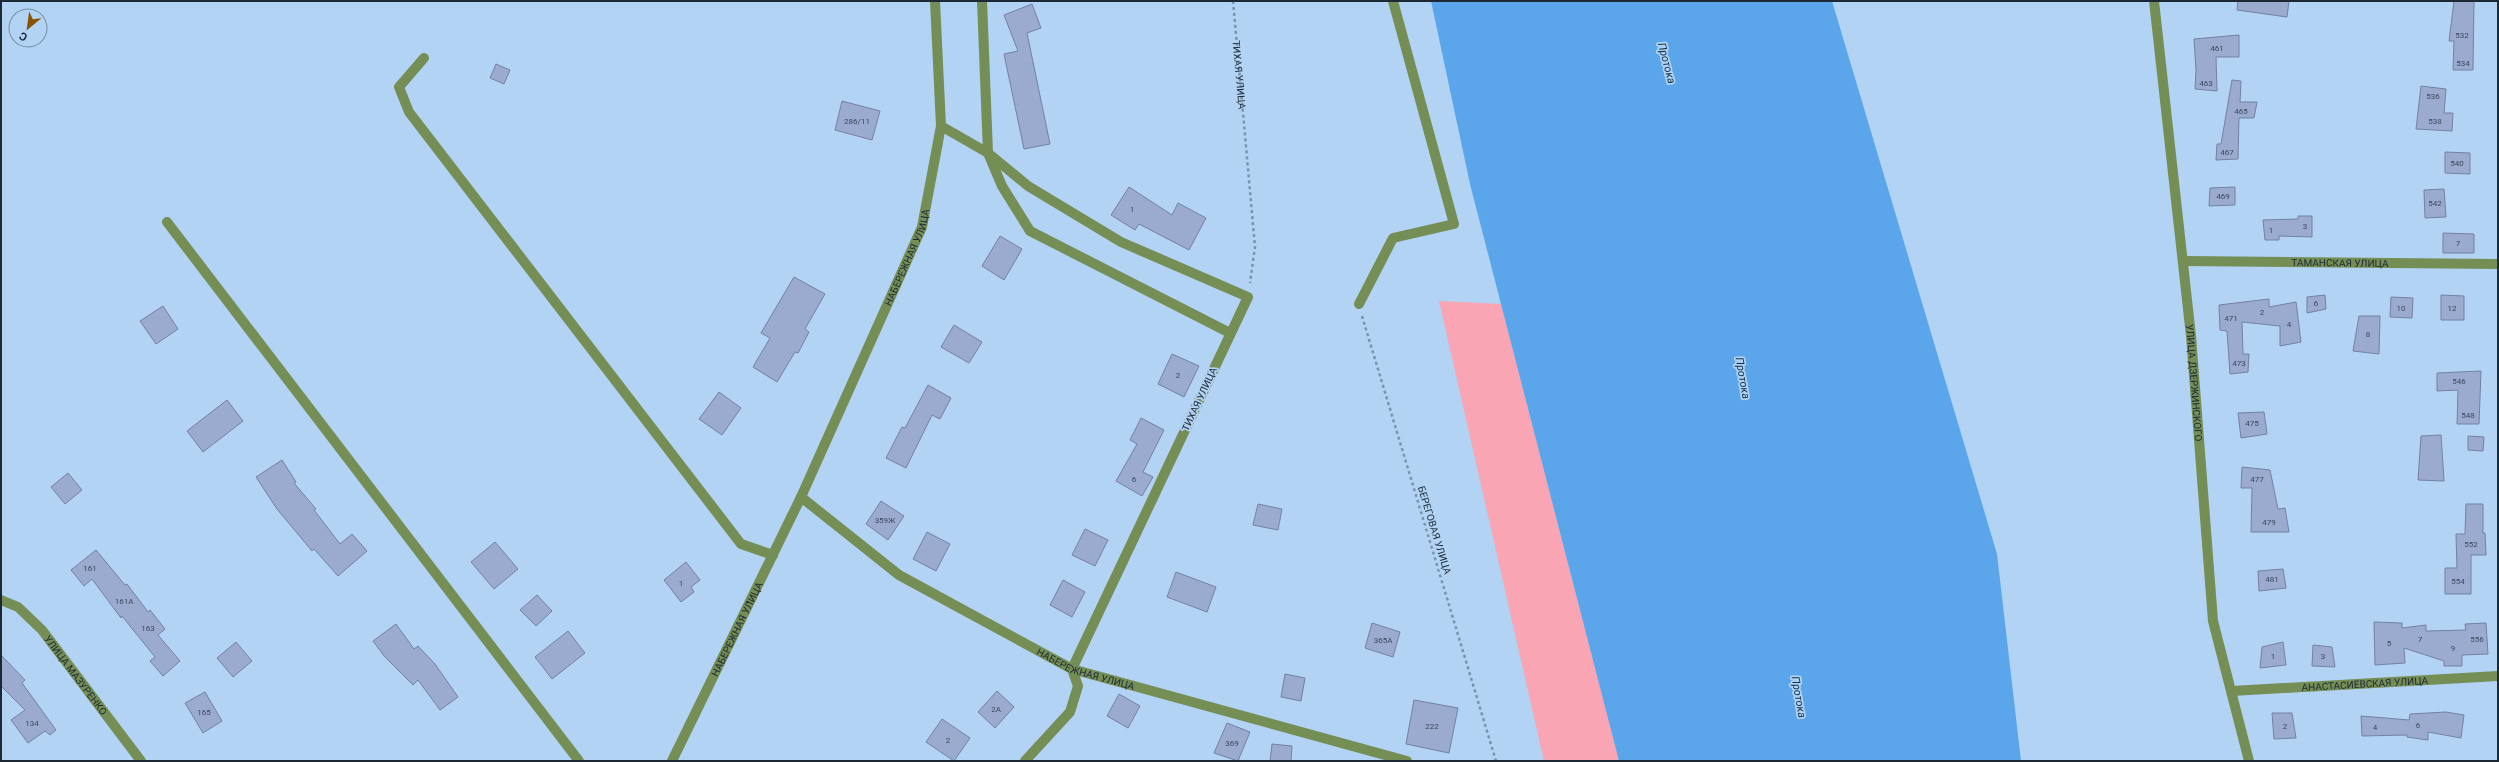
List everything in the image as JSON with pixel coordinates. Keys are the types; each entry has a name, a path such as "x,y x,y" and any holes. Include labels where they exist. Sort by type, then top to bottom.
{"street":[{"name":"НАБЕРЕЖНАЯ УЛИЦА","path":"672,761 801,497 922,227 941,126 935,1"},
{"path":"982,1 988,153 1002,186 1030,231 1230,334"},
{"path":"1359,304 1393,238 1454,224 1393,1"},
{"name":"УЛИЦА ДЗЕРЖИНСКОГО","path":"2154,1 2191,336 2213,621 2232,690 2249,761"},
{"path":"424,58 399,87 409,112 741,544 773,555"},
{"path":"941,126 988,153 1028,186 1121,242 1248,297"},
{"path":"167,222 579,761"},
{"name":"ТАМАНСКАЯ УЛИЦА","path":"2183,261 2498,264"},
{"name":"ТИХАЯ УЛИЦА","path":"1072,669 1248,297"},
{"name":"НАБЕРЕЖНАЯ УЛИЦА","path":"801,497 899,575 1072,669 1407,761"},
{"name":"УЛИЦА МАЗУРЕНКО","path":"1,600 18,606 42,630 141,761"},
{"path":"1025,761 1070,712 1078,686 1072,669"},
{"name":"АНАСТАСИЕВСКАЯ УЛИЦА","path":"2232,690 2498,676"}],"path":[{"name":"ТИХАЯ УЛИЦА","path":"1233,1 1255,247 1248,297"},
{"name":"БЕРЕГОВАЯ УЛИЦА","path":"1359,304 1496,761"}],"shaded area":[{"path":"1439,301 1501,304 1619,761 1544,761"}],"water":[{"name":"Протока","path":"1431,1 1832,1 1997,554 2021,761 1619,761 1470,184"}],"building":[{"path":"2238,1 2289,1 2287,17 2237,10"},
{"path":"2454,1 2474,1 2473,70 2453,70 2454,41 2449,41"},
{"path":"1032,4 1041,28 1027,33 1050,144 1024,149 1004,54 1018,51 1004,15"},
{"path":"2239,35 2239,57 2216,57 2217,91 2195,89 2196,70 2194,39"},
{"path":"496,64 510,70 504,84 490,78"},
{"path":"2232,80 2241,81 2240,102 2257,102 2254,118 2239,118 2238,159 2216,160 2217,144 2221,144"},
{"path":"2421,86 2446,89 2444,113 2453,113 2452,131 2416,129"},
{"path":"842,101 880,111 872,140 835,130"},
{"path":"2445,152 2470,153 2470,174 2445,173"},
{"path":"1129,187 1172,215 1178,203 1206,218 1189,250 1139,224 1135,230 1111,215"},
{"path":"2235,187 2235,205 2209,206 2210,188"},
{"path":"2444,189 2446,217 2425,218 2424,190"},
{"path":"2298,216 2312,216 2312,237 2279,236 2279,240 2265,240 2263,220 2298,219"},
{"path":"2443,233 2474,234 2474,253 2443,253"},
{"path":"1000,236 1022,249 1004,280 982,266"},
{"path":"794,277 825,294 805,329 809,332 798,353 795,352 777,382 753,367 770,338 761,333"},
{"path":"2325,295 2326,309 2307,313 2307,297"},
{"path":"2441,295 2464,296 2464,320 2441,320"},
{"path":"2391,297 2413,298 2412,318 2390,317"},
{"path":"2269,299 2269,307 2296,302 2301,342 2280,346 2280,326 2242,322 2243,354 2249,354 2248,372 2230,374 2227,331 2220,330 2219,305"},
{"path":"163,306 178,329 156,344 140,321"},
{"path":"2359,316 2380,316 2379,354 2353,351"},
{"path":"954,325 982,342 969,363 941,347"},
{"path":"1172,354 1199,366 1184,397 1158,384"},
{"path":"2481,371 2479,424 2457,424 2458,390 2437,391 2437,373"},
{"path":"928,385 951,398 940,419 932,415 906,468 886,458 902,427 905,428"},
{"path":"719,392 741,408 722,435 699,419"},
{"path":"227,400 243,421 203,452 187,431"},
{"path":"2264,412 2267,434 2241,438 2238,413"},
{"path":"1141,418 1164,430 1143,472 1153,477 1142,496 1116,481 1137,444 1130,440"},
{"path":"2441,435 2444,481 2418,480 2421,436"},
{"path":"2468,436 2484,437 2483,451 2468,450"},
{"path":"282,460 296,482 294,483 316,509 314,510 340,544 352,534 367,551 338,576 314,549 312,551 277,509 256,477"},
{"path":"2242,467 2270,470 2278,509 2285,508 2289,532 2251,532 2252,488 2241,488"},
{"path":"68,473 82,490 65,504 51,487"},
{"path":"881,501 904,516 888,540 866,524"},
{"path":"1258,504 1282,509 1278,530 1253,525"},
{"path":"2466,504 2483,504 2483,533 2485,533 2486,555 2471,555 2471,594 2445,594 2445,568 2457,568 2456,534 2465,534"},
{"path":"1085,529 1108,540 1095,566 1072,555"},
{"path":"927,532 950,544 936,571 913,559"},
{"path":"495,542 518,569 494,589 471,562"},
{"path":"96,550 125,585 127,584 148,612 150,610 165,629 158,635 180,661 163,676 150,661 155,657 122,616 121,618 92,579 84,586 71,570"},
{"path":"686,562 700,580 691,587 694,592 681,602 664,580"},
{"path":"2283,569 2286,588 2259,591 2258,571"},
{"path":"1176,572 1216,587 1207,612 1167,597"},
{"path":"1063,580 1085,592 1072,617 1050,605"},
{"path":"537,595 552,611 536,626 520,610"},
{"path":"2374,622 2402,623 2402,628 2426,625 2426,631 2466,630 2465,624 2486,623 2488,654 2462,655 2462,666 2444,666 2444,661 2404,648 2405,663 2375,665"},
{"path":"1372,623 1400,632 1393,657 1365,648"},
{"path":"396,624 414,649 418,646 435,664 458,697 440,710 418,680 413,685 385,657 373,641"},
{"path":"568,631 585,653 552,679 535,657"},
{"path":"236,642 252,661 233,677 217,658"},
{"path":"2283,642 2286,665 2260,668 2262,647"},
{"path":"2313,645 2332,647 2335,667 2312,666"},
{"path":"1,655 25,680 22,683 56,730 50,735 45,731 28,743 11,720 25,710 1,686"},
{"path":"1285,674 1305,678 1301,701 1281,697"},
{"path":"997,691 1014,707 995,728 978,712"},
{"path":"205,692 222,721 203,733 185,703"},
{"path":"1119,694 1140,706 1128,728 1107,716"},
{"path":"1414,700 1458,708 1449,753 1406,744"},
{"path":"2446,712 2464,715 2461,738 2428,732 2428,740 2407,737 2407,735 2362,736 2361,716 2409,720 2410,714"},
{"path":"2272,713 2292,713 2296,738 2274,739"},
{"path":"942,719 970,738 954,761 926,742"},
{"path":"1227,723 1250,732 1238,761 1214,753"},
{"path":"1272,744 1292,746 1291,761 1270,761"}]}
